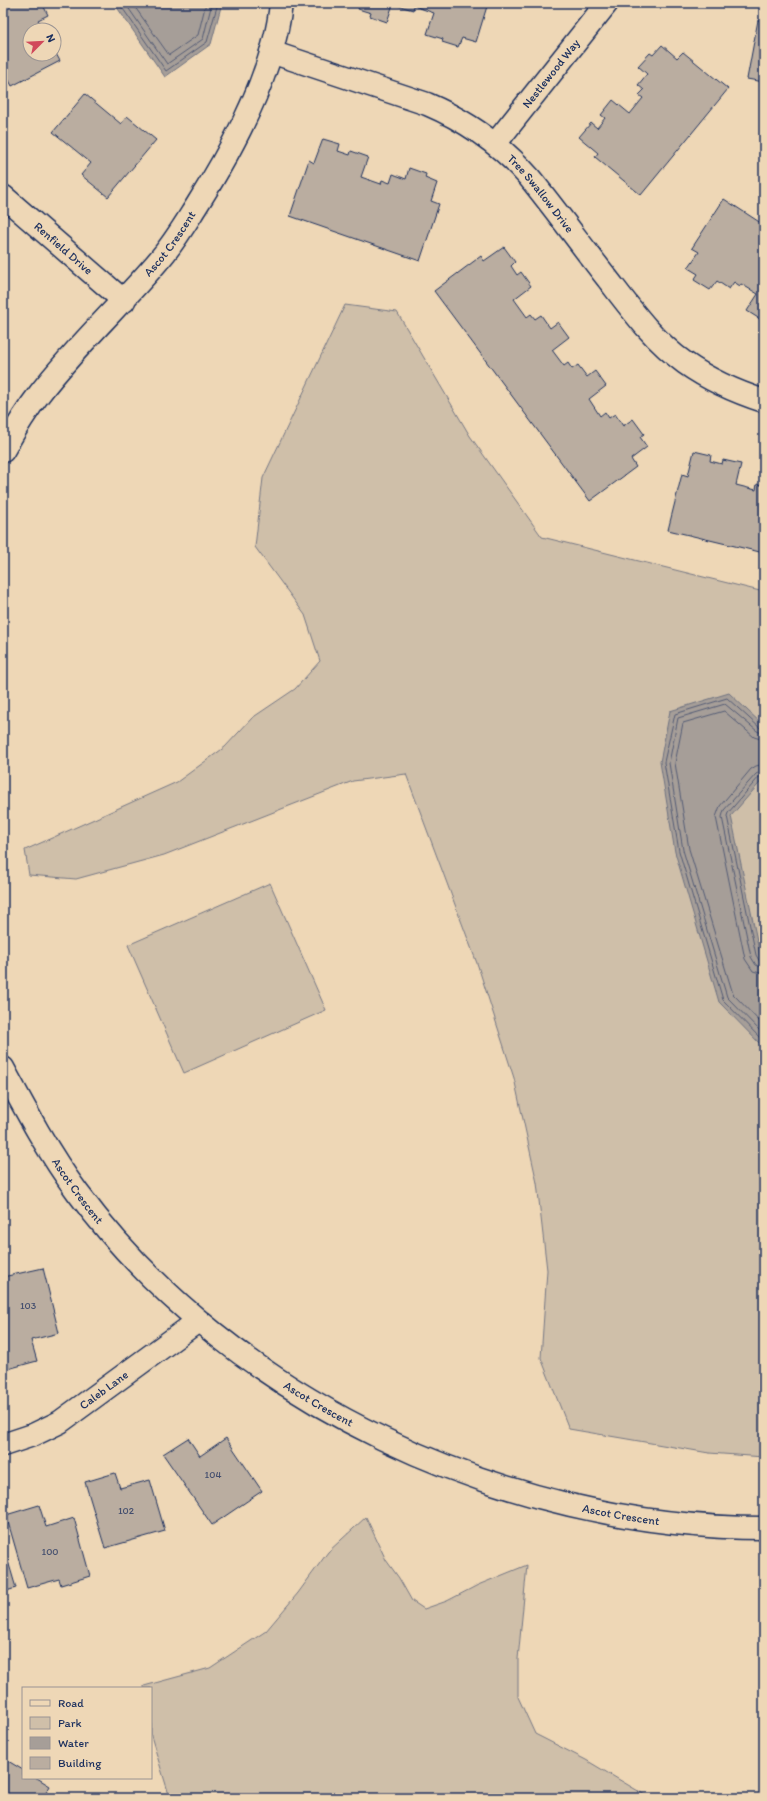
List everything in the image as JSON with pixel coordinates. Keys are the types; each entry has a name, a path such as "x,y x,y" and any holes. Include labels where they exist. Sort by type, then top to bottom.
{"street":[{"name":"Ascot Crescent","path":"3,451 40,393 66,361 124,301 161,259 208,188 247,114 271,52 282,3"},
{"name":"Nestlewood Way","path":"496,144 607,3"},
{"name":"Tree Swallow Drive","path":"271,52 427,104 472,127 496,144 512,158 529,177 633,311 662,344 685,362 716,382 764,401"},
{"name":"Renfield Drive","path":"3,196 124,301"},
{"name":"Ascot Crescent","path":"3,1068 50,1154 79,1194 114,1237 155,1281 198,1321 226,1343 314,1403 396,1445 486,1482 612,1514 653,1521 702,1526 764,1528"},
{"name":"Caleb Lane","path":"3,1445 33,1436 60,1422 198,1321"}],"green space":[{"path":"345,305 397,312 470,436 542,537 764,592 764,1457 709,1453 569,1429 541,1358 547,1270 537,1183 514,1078 478,966 406,774 353,781 164,855 76,879 29,875 25,850 177,782 225,747 252,718 295,689 320,661 305,615 255,547 263,478"},
{"path":"270,883 326,1010 184,1073 128,945"},
{"path":"366,1517 386,1560 399,1578 412,1601 424,1609 447,1601 478,1585 527,1565 518,1659 518,1697 535,1734 586,1760 650,1798 170,1798 152,1739 152,1687 144,1686 210,1668 266,1631 298,1593 328,1552"}],"water":[{"path":"114,3 222,3 211,44 165,77"},
{"path":"729,693 763,725 764,778 731,816 760,955 764,962 764,1048 719,1002 675,852 660,762 670,711"}],"building":[{"path":"3,3 42,3 48,15 38,20 39,22 22,22 22,62 58,62 12,86 3,69"},
{"path":"360,3 488,3 476,42 462,38 458,47 442,42 443,39 427,34 434,13 414,6 413,10 393,4 387,22 370,16 371,13 358,9"},
{"path":"764,16 764,82 747,79 758,20 763,21"},
{"path":"662,45 677,58 683,52 728,89 641,195 595,157 598,153 579,137 591,123 597,128 605,118 601,115 613,100 630,114 643,98 639,95 644,90 638,85 647,74 638,66 650,53 653,55"},
{"path":"85,94 121,124 127,116 156,140 108,197 81,175 91,163 53,132"},
{"path":"323,139 340,144 338,151 350,155 351,151 368,157 361,177 381,184 382,180 390,183 393,174 406,179 409,168 426,174 425,178 437,183 431,201 439,204 420,261 290,216 309,160 314,163"},
{"path":"724,199 764,225 763,321 747,311 758,294 741,284 740,286 734,282 729,289 717,281 710,290 694,280 698,274 688,268 699,252 692,248"},
{"path":"504,247 515,262 511,266 517,275 521,272 531,286 514,299 527,317 531,314 535,319 541,315 550,328 558,322 569,337 552,350 564,366 568,363 572,369 578,365 587,377 595,371 606,386 589,399 600,416 605,412 609,418 615,414 623,426 633,419 644,434 640,437 647,447 631,459 636,467 590,501 434,291 481,256 484,261"},
{"path":"694,451 711,455 710,461 722,464 723,460 741,464 736,485 756,490 757,484 764,486 764,553 668,530 682,474 688,476"},
{"path":"43,1268 59,1333 31,1340 37,1361 4,1370 3,1277"},
{"path":"188,1438 200,1456 226,1438 262,1491 212,1525 163,1454"},
{"path":"115,1473 120,1488 150,1480 165,1531 105,1548 85,1482"},
{"path":"39,1505 46,1527 74,1518 90,1576 61,1585 59,1579 27,1588 6,1515"},
{"path":"3,1544 16,1588 3,1592"},
{"path":"3,1758 22,1769 22,1779 39,1779 50,1786 43,1798 3,1798"}]}
